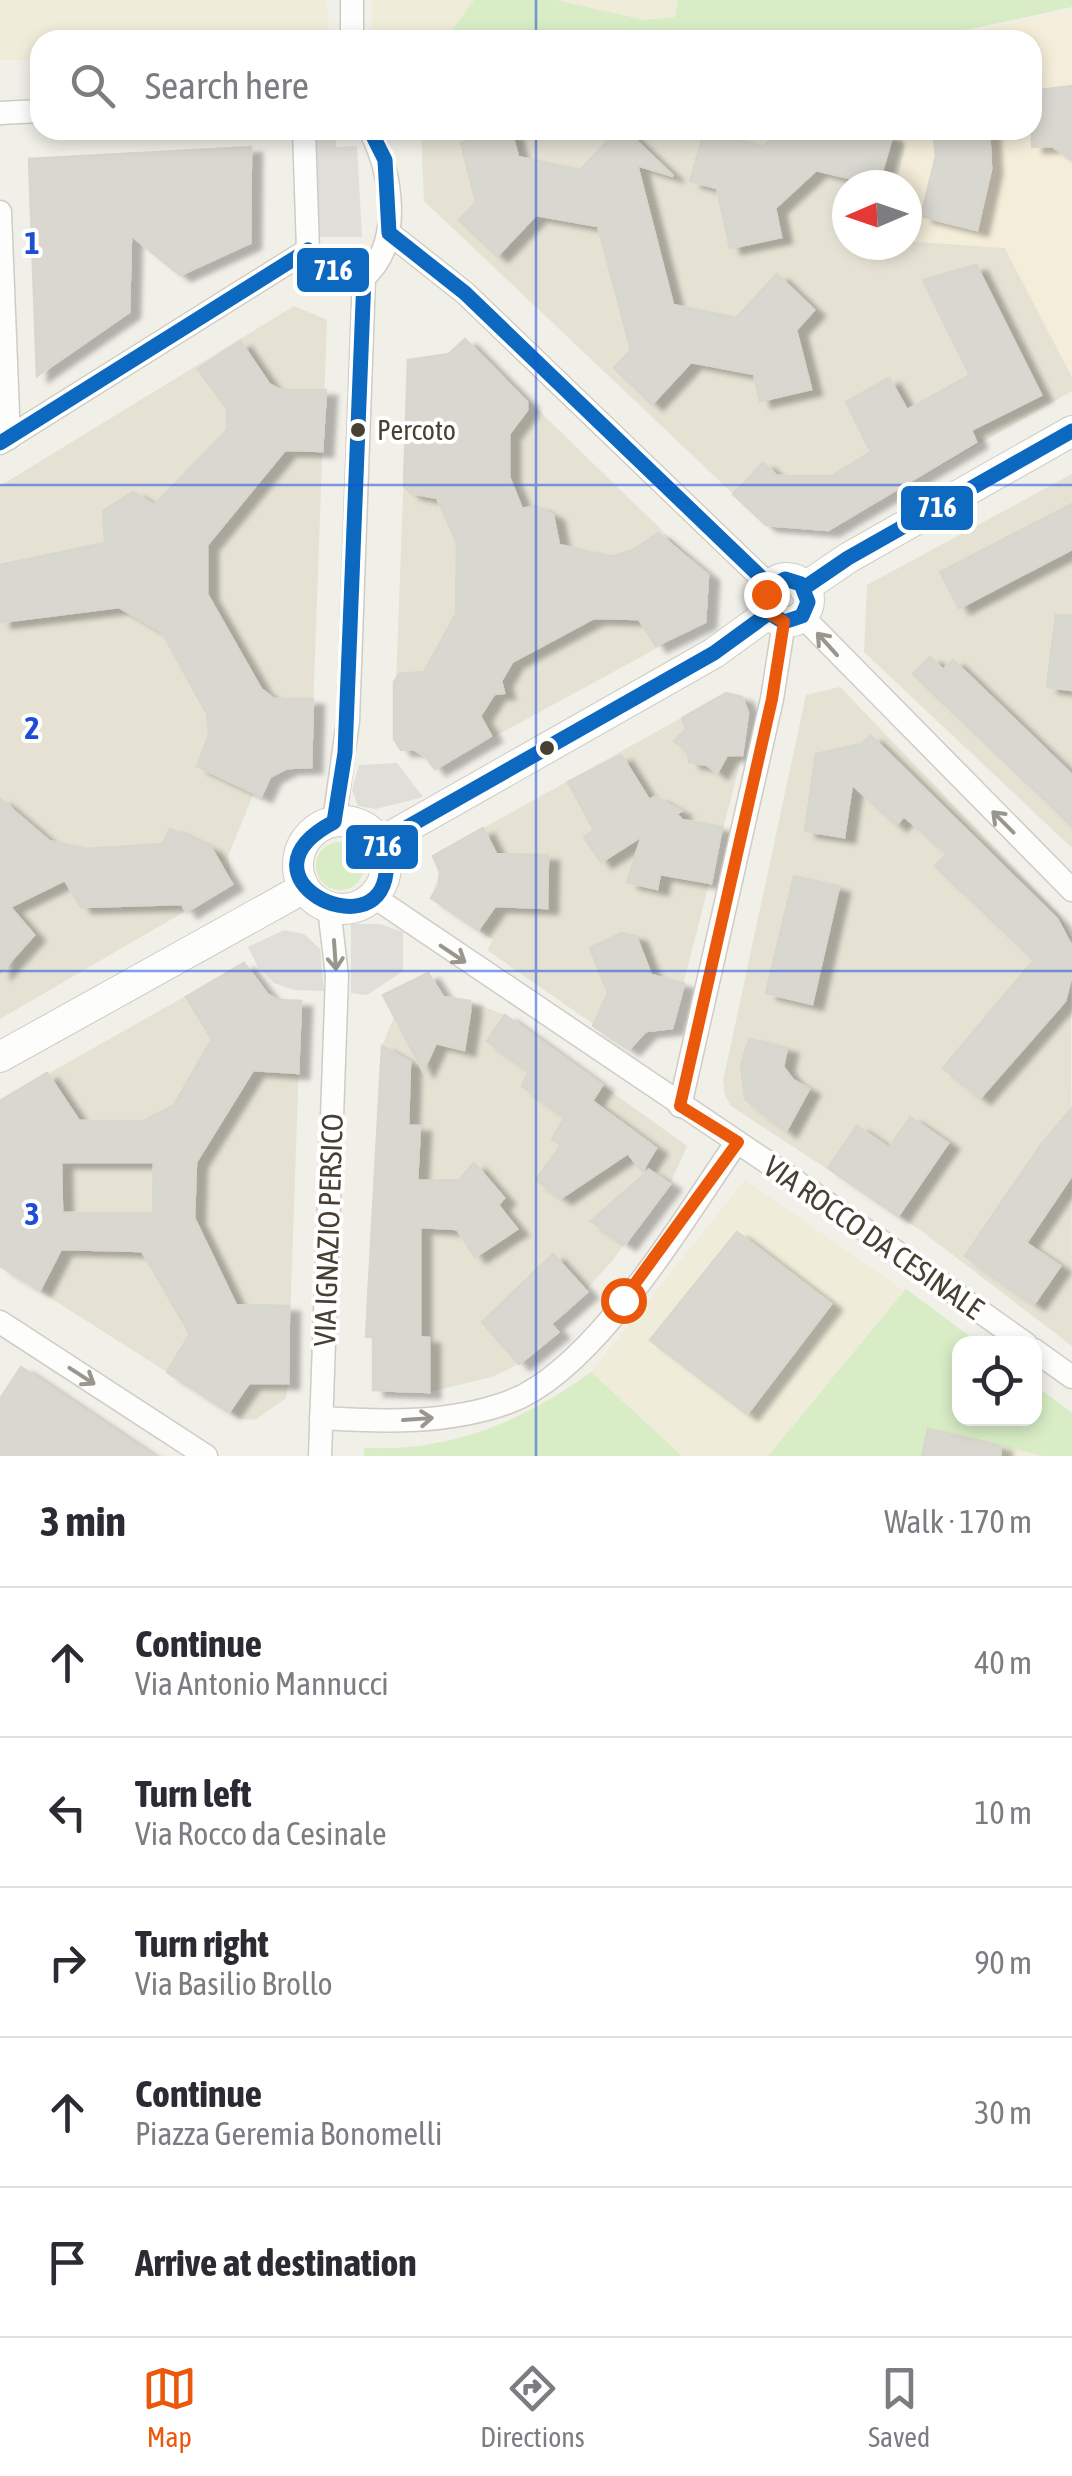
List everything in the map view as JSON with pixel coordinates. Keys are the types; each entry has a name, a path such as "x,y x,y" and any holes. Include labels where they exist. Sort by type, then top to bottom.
{"street":[{"path":"352,0 352,30"},
{"path":"0,112 30,111"},
{"path":"304,140 308,250 319,264 336,273 364,277"},
{"path":"334,822 344,753 364,277 379,264 389,232 385,160 375,140"},
{"path":"0,212 4,440"},
{"path":"389,232 464,292 1072,890"},
{"path":"4,440 308,250"},
{"path":"381,842 714,653 848,558 1072,431"},
{"path":"680,1106 772,699 786,605"},
{"path":"334,822 359,823 381,842 386,872 374,897 357,908 329,908 304,888 298,868 303,844 320,827 334,822"},
{"path":"0,1057 304,888"},
{"name":"VIA ROCCO DA CESINALE","path":"374,897 738,1142 1015,1336"},
{"name":"VIA IGNAZIO PERSICO","path":"320,1456 335,1004 335,946 329,908"},
{"path":"321,1418 396,1421 460,1416 512,1401 536,1389 583,1352 738,1142"},
{"path":"0,1322 206,1456"},
{"path":"1042,1356 1072,1377"}],"shaded area":[{"path":"0,0 327,0 328,30 30,30 30,60 0,60"},
{"path":"372,0 678,0 672,30 373,30"},
{"path":"1072,10 1072,377 1005,248 922,242 922,170 900,170 905,148 902,140 1042,140 1042,30 973,30"},
{"path":"315,140 336,140 336,147 357,146 362,237 318,237"},
{"path":"421,140 902,140 905,148 900,170 832,170 832,260 922,260 922,242 1005,248 1072,377 1072,391 828,530 766,525 424,201"},
{"path":"294,306 327,320 311,767 287,768 270,777 261,796 254,793 228,856 232,884 0,1019 0,486"},
{"path":"465,339 708,575 705,622 435,769 413,749 401,750 394,739 408,360 449,354"},
{"path":"1072,474 1072,848 864,652 867,585"},
{"path":"840,687 1060,915 1071,937 1072,1346 923,1232 731,1106 725,1095 723,1081 806,695"},
{"path":"726,693 747,703 742,755 672,1028 646,1031 629,1049 487,950 493,940 431,898 440,872 433,856"},
{"path":"397,763 423,797 376,809 358,806 352,790 359,765"},
{"path":"351,924 380,924 403,932 403,971 367,995 351,993"},
{"path":"284,930 304,934 320,949 324,991 294,990 274,983 258,967 248,947"},
{"path":"244,963 267,994 277,1000 301,1001 288,1383 286,1398 255,1420 241,1419 0,1266 0,1101"},
{"path":"428,973 443,997 472,1002 505,1015 687,1146 670,1184 612,1261 519,1364 492,1377 429,1392 373,1390 373,1338 366,1337 382,1046 394,1017 383,995"},
{"path":"745,1180 969,1336 952,1336 952,1426 1042,1426 1042,1390 1072,1413 1072,1456 604,1456 591,1372"}],"green space":[{"path":"474,0 555,0 644,20 675,17 678,0 1072,0 1072,7 966,30 452,30"},
{"path":"340,842 357,849 364,866 357,883 340,890 323,883 316,866 323,849"},
{"path":"906,1289 970,1336 952,1336 952,1426 1042,1426 1042,1390 1072,1413 1072,1456 1045,1456 929,1430 922,1456 768,1456"},
{"path":"591,1372 682,1456 364,1456 364,1448 426,1445 484,1430 539,1406"}],"building":[{"path":"1072,86 1072,160 1052,146 1032,147 1032,140 1042,140 1042,90"},
{"path":"513,140 518,157 580,170 608,140 635,140 673,176 637,165 673,305 736,318 777,274 814,310 796,330 811,389 760,401 754,374 691,362 652,404 614,368 631,350 598,226 536,215 497,256 459,220 476,202 461,143"},
{"path":"702,140 739,140 763,147 770,140 891,140 882,170 832,170 832,174 816,170 775,208 781,237 730,248 717,188 690,181"},
{"path":"934,140 990,140 991,169 977,230 922,216 936,156"},
{"path":"251,147 250,243 180,275 131,235 129,312 37,376 29,159"},
{"path":"976,265 1041,395 971,430 976,442 828,530 766,525 733,494 763,463 777,476 832,476 871,452 846,402 889,378 907,410 970,375 923,280"},
{"path":"465,339 527,402 527,410 509,434 509,477 522,509 536,506 553,515 559,545 612,557 633,550 658,533 708,575 705,622 656,646 639,619 594,618 512,662 501,681 504,693 494,694 480,716 491,736 435,769 413,749 401,750 394,739 394,682 399,674 424,672 456,614 457,543 437,498 411,493 404,486 408,360 449,354"},
{"path":"240,341 269,384 280,390 326,390 322,451 285,450 207,545 207,594 261,689 274,699 313,699 311,767 287,768 270,777 261,796 197,766 209,735 207,714 162,632 119,607 0,622 0,565 105,543 103,511 133,492 154,505 227,430 227,409 198,369"},
{"path":"1072,504 1072,549 959,608 940,572"},
{"path":"1056,615 1072,616 1072,690 1047,687"},
{"path":"930,657 943,670 953,660 1072,775 1072,826 913,674"},
{"path":"726,693 742,697 748,713 742,755 727,755 717,773 707,765 689,762 688,752 674,741 686,729 682,718"},
{"path":"871,736 1057,919 1071,945 1072,974 1065,1001 980,1098 943,1068 1034,960 935,866 947,854 904,816 896,825 852,784 844,837 805,831 816,754 861,744"},
{"path":"621,755 649,800 655,797 681,811 676,814 682,820 722,827 711,883 660,874 657,889 627,882 642,836 601,862 584,837 594,830 568,782"},
{"path":"0,799 49,841 85,849 162,844 170,829 211,848 232,884 186,912 182,904 81,907 65,880 10,907 34,935 0,973"},
{"path":"483,828 496,854 548,855 547,908 495,906 478,930 431,898 439,886 440,872 433,856"},
{"path":"794,876 839,887 812,1004 766,993"},
{"path":"621,933 636,936 651,975 684,984 672,1028 646,1031 629,1049 593,1026 608,993 590,948"},
{"path":"244,963 267,994 277,1000 301,1001 298,1073 253,1070 196,1162 194,1218 236,1305 289,1306 288,1383 249,1383 229,1412 167,1372 190,1334 142,1251 61,1249 40,1290 0,1266 0,1101 47,1073 79,1121 143,1121 174,1105 212,1039 186,997","holes":["61,1162 154,1162 153,1213 62,1213"]},
{"path":"428,973 443,997 470,1001 470,1012 464,1050 436,1043 423,1071 383,995"},
{"path":"505,1015 602,1085 592,1101 656,1148 642,1171 628,1153 561,1198 536,1180 561,1145 552,1139 565,1117 522,1086 529,1071 487,1041"},
{"path":"749,1039 787,1048 783,1067 793,1080 809,1089 786,1131 745,1099 741,1066"},
{"path":"382,1046 410,1062 408,1126 420,1126 417,1181 459,1180 474,1163 504,1198 498,1205 517,1229 475,1257 457,1229 420,1227 420,1337 429,1338 429,1392 373,1390 373,1337 366,1337"},
{"path":"1072,1108 1072,1175 1026,1243 1060,1266 1034,1304 965,1256 1040,1146"},
{"path":"910,1117 948,1143 898,1216 828,1168 857,1126 889,1148"},
{"path":"649,1170 670,1184 625,1244 591,1221"},
{"path":"737,1232 831,1304 747,1414 650,1340"},
{"path":"553,1254 587,1292 551,1324 558,1332 519,1364 482,1322"},
{"path":"21,1367 153,1456 0,1456 0,1399"},
{"path":"928,1429 1001,1446 1000,1456 922,1456"}],"transit line":[{"name":"716","path":"0,443 308,250 332,270 364,277 345,753 334,822 306,843 297,864 302,883 318,897 338,905 360,905 377,895 386,873 381,842 714,653 769,613 784,622 802,616 808,602 801,584 785,579 770,586 465,293 389,233 385,160 375,140"},
{"name":"716","path":"804,588 848,558 1072,431"}],"place":[{"name":"Percoto","path":"358,430"}],"route":[{"path":"623,1300 738,1142 680,1106 772,699 784,622 769,613 766,594"}]}
